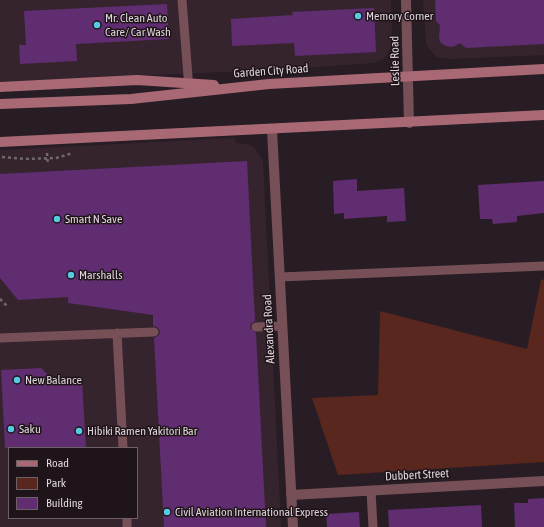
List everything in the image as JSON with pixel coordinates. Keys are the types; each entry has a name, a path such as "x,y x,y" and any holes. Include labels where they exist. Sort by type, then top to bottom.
{"main road":[{"name":"Garden City Road","path":"0,104 131,99 188,88 230,87 544,69"},
{"path":"0,88 137,80 188,88"},
{"path":"0,142 272,130 544,115"}],"street":[{"name":"Leslie Road","path":"406,0 409,123"},
{"name":"Alexandra Road","path":"272,130 293,527"},
{"name":"Dubbert Street","path":"291,496 544,481"}],"lane":[{"path":"182,0 188,88"},
{"path":"280,277 544,266"},
{"path":"256,327 282,326"},
{"path":"0,338 154,332"},
{"path":"117,333 123,447"},
{"path":"371,491 373,527"}],"path":[{"path":"47,150 48,165"},
{"path":"0,299 7,306"}],"shaded area":[{"path":"0,0 391,0 392,44 387,55 383,59 374,63 289,69 0,82"},
{"path":"423,0 544,0 544,55 450,59 437,57 428,48 426,43"},
{"path":"235,138 236,143 248,144 254,147 263,161 281,527 0,527 0,150"}],"green space":[{"path":"544,279 544,462 338,475 312,398 378,395 380,311 527,349 541,280"}],"building":[{"path":"435,0 544,0 544,44 466,48 460,43 453,47 446,46 441,43 439,38 440,25 436,21"},
{"name":"Mr. Clean Auto Care/ Car Wash","path":"167,4 169,39 76,44 77,61 20,64 19,45 26,45 24,11"},
{"path":"374,8 376,52 295,56 294,43 232,46 231,19 293,15 292,12"},
{"path":"247,161 255,321 251,324 250,328 256,333 266,527 164,527 154,338 159,335 160,331 157,327 153,326 153,315 68,303 68,297 18,300 0,278 0,174"},
{"path":"357,179 357,191 404,188 406,221 387,222 387,216 344,219 344,213 334,214 333,181"},
{"path":"544,181 544,213 517,216 517,222 493,224 492,219 480,219 478,185"},
{"path":"41,368 55,382 82,381 86,447 5,448 1,370"},
{"path":"544,498 544,527 515,527 514,503 528,503 528,499"},
{"path":"481,505 482,527 389,527 388,510"},
{"path":"359,512 360,527 327,527 326,514"}],"place":[{"name":"Memory Corner","path":"358,16"},
{"name":"Mr. Clean Auto Care/ Car Wash","path":"97,25"},
{"name":"Smart N Save","path":"57,219"},
{"name":"Marshalls","path":"71,275"},
{"name":"New Balance","path":"17,380"},
{"name":"Saku","path":"11,429"},
{"name":"Hibiki Ramen Yakitori Bar","path":"79,431"},
{"name":"Civil Aviation International Express","path":"167,512"}]}
